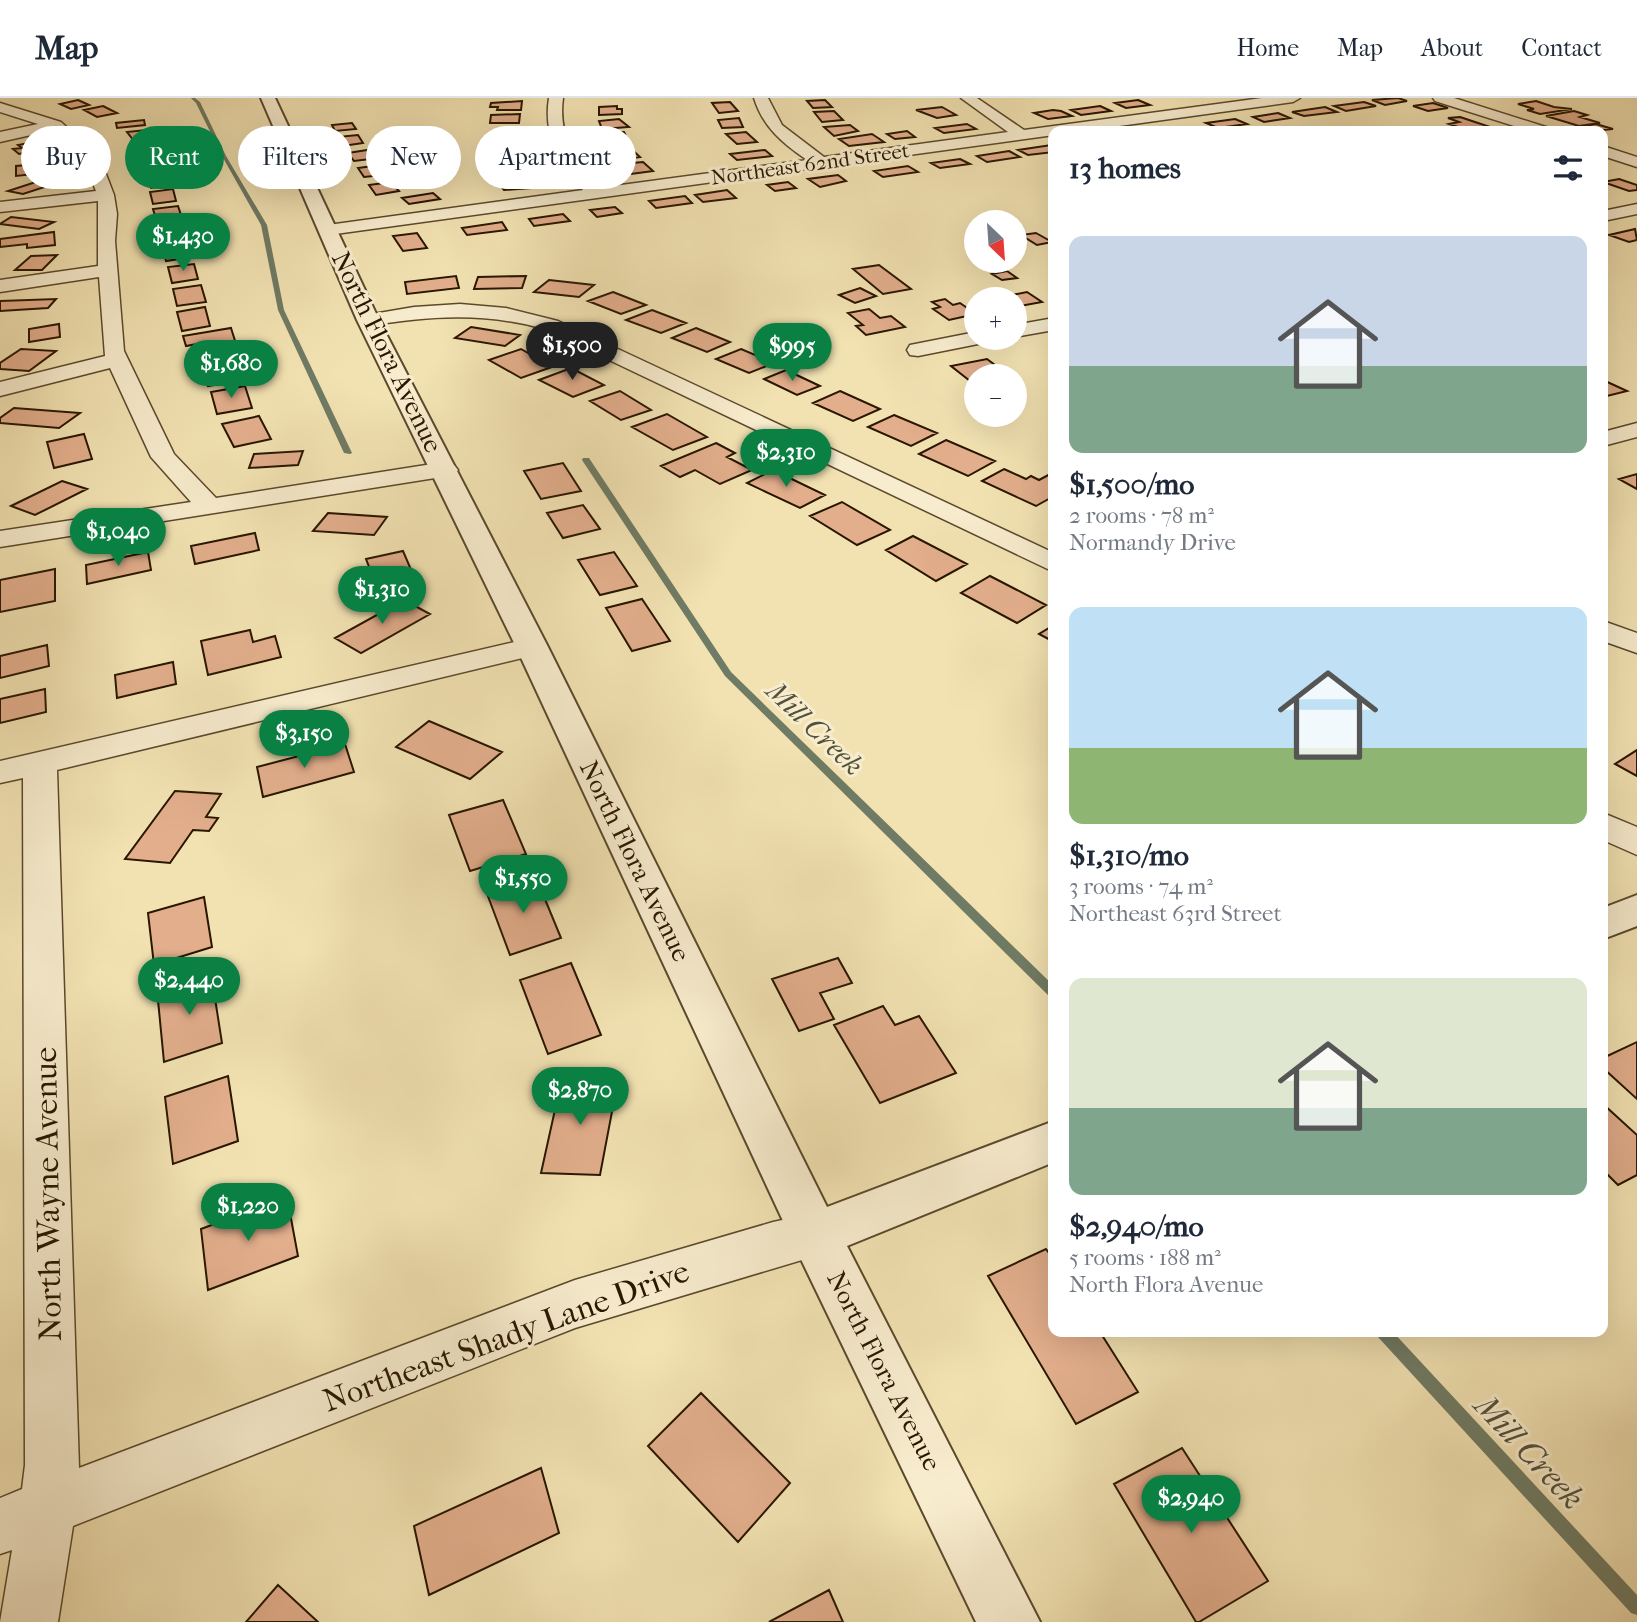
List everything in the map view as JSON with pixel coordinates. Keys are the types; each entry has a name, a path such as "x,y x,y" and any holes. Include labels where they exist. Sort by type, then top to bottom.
{"street":[{"name":"North Flora Avenue","path":"268,98 368,320 532,647 815,1235 1009,1622"},
{"path":"556,98 553,114 559,144 574,170 595,193"},
{"path":"761,98 768,117 777,130 822,163"},
{"path":"968,98 1021,135"},
{"name":"Northeast 62nd Street","path":"1087,126 1293,98"},
{"path":"1440,98 1528,126"},
{"path":"0,107 56,125 89,159 106,195 107,270 113,351 163,457 209,506"},
{"path":"0,137 56,125"},
{"name":"Northeast 62nd Street","path":"328,230 1048,131"},
{"path":"1608,153 1637,162"},
{"path":"0,206 106,195"},
{"path":"1608,215 1637,209"},
{"path":"0,286 107,270"},
{"path":"368,320 424,311 463,310 511,314 551,325 1048,561"},
{"path":"1027,329 1048,325"},
{"path":"918,350 964,341"},
{"path":"0,390 117,360"},
{"path":"1608,438 1637,430"},
{"path":"0,539 445,470"},
{"path":"1608,632 1637,644"},
{"path":"20,768 532,647"},
{"name":"North Wayne Avenue","path":"20,768 52,1465 24,1516 28,1622"},
{"path":"1608,828 1637,842"},
{"path":"1608,921 1637,910"},
{"name":"Northeast Shady Lane Drive","path":"24,1516 575,1304 773,1244 815,1235 1048,1143"}],"building":[{"path":"1398,98 1407,101 1385,105 1372,100"},
{"path":"78,100 89,105 71,109 60,104"},
{"path":"825,100 832,107 813,108 807,101"},
{"path":"1138,100 1150,105 1126,108 1115,103"},
{"path":"522,101 521,110 497,110 498,107 490,107 491,103"},
{"path":"1536,101 1572,109 1540,114 1518,104"},
{"path":"730,102 738,111 719,113 712,103"},
{"path":"1364,102 1376,106 1346,111 1334,106"},
{"path":"1433,103 1448,108 1428,111 1413,106"},
{"path":"103,106 117,113 97,117 84,110"},
{"path":"617,106 617,109 622,109 622,114 599,115 599,107"},
{"path":"1100,106 1111,111 1081,115 1071,110"},
{"path":"942,107 956,115 937,118 916,110"},
{"path":"1325,107 1337,112 1304,116 1292,112"},
{"path":"1053,110 1072,116 1048,119 1034,113"},
{"path":"834,111 843,120 822,122 814,112"},
{"path":"1574,111 1587,115 1580,117 1600,123 1579,126 1546,116"},
{"path":"1278,113 1290,118 1264,122 1253,117"},
{"path":"520,114 519,123 490,123 491,115"},
{"path":"1460,117 1487,126 1455,126 1449,124 1459,122 1448,118"},
{"path":"739,118 743,127 722,128 718,120"},
{"path":"619,119 628,126 601,126 599,121"},
{"path":"1235,119 1247,124 1213,126 1206,123"},
{"path":"144,120 145,125 117,128 116,123"},
{"path":"352,123 356,129 352,129 352,126 332,125"},
{"path":"967,124 976,129 944,133 935,128"},
{"path":"850,125 858,131 834,136 824,127"},
{"path":"907,131 915,137 895,139 887,134"},
{"path":"746,132 757,142 737,144 726,134"},
{"path":"872,134 884,142 849,146 839,139"},
{"path":"358,135 363,143 352,145 352,136"},
{"path":"1048,145 1048,153 1028,155 1018,150"},
{"path":"366,150 366,160 354,161 352,152"},
{"path":"765,150 772,156 737,160 730,154"},
{"path":"1009,151 1020,157 987,162 977,156"},
{"path":"960,159 970,164 940,168 931,163"},
{"path":"643,162 653,171 636,173 636,163"},
{"path":"16,166 21,166 21,175 16,176"},
{"path":"908,166 918,172 883,177 874,171"},
{"path":"366,167 366,177 364,177 358,168"},
{"path":"838,175 846,181 820,187 808,179"},
{"path":"1619,179 1637,185 1637,190 1629,191 1608,184 1608,181"},
{"path":"788,182 796,188 775,191 767,185"},
{"path":"21,187 21,189 38,189 23,194 8,191"},
{"path":"173,189 176,201 153,204 150,192"},
{"path":"372,189 399,191 376,195"},
{"path":"727,190 736,198 703,202 695,195"},
{"path":"433,193 440,199 409,204 402,198"},
{"path":"685,196 692,203 656,208 649,201"},
{"path":"178,206 182,218 157,222 153,209"},
{"path":"615,207 622,213 597,217 590,210"},
{"path":"563,214 570,221 534,226 529,219"},
{"path":"11,217 54,222 39,229 0,224"},
{"path":"502,222 507,230 467,235 462,228"},
{"path":"187,223 191,237 158,241 155,227"},
{"path":"1635,229 1637,240 1629,242 1609,235"},
{"path":"54,232 55,245 0,247 0,239"},
{"path":"417,233 427,248 403,251 393,236"},
{"path":"1036,233 1048,240 1048,243 1037,245 1027,239 1027,234"},
{"path":"187,242 192,257 166,261 162,245"},
{"path":"57,255 42,270 15,270 31,256"},
{"path":"194,264 198,279 172,283 168,267"},
{"path":"879,265 911,289 883,294 853,269"},
{"path":"1010,273 1017,278 1002,280 992,274"},
{"path":"456,276 459,288 407,294 405,282"},
{"path":"526,276 522,288 474,289 478,277"},
{"path":"549,280 594,285 579,297 534,292"},
{"path":"201,285 206,302 177,306 173,289"},
{"path":"860,288 876,296 855,303 839,295"},
{"path":"613,292 646,305 621,314 588,301"},
{"path":"1027,292 1042,302 1027,305"},
{"path":"56,299 48,308 0,311 0,301"},
{"path":"945,299 953,305 960,303 964,306 964,317 949,320 933,309 940,307 932,302"},
{"path":"205,307 210,326 182,331 177,312"},
{"path":"869,309 880,318 891,316 905,327 866,335 856,326 863,325 848,313"},
{"path":"652,310 686,323 661,333 626,320"},
{"path":"59,324 60,337 29,342 29,329"},
{"path":"471,327 520,335 505,346 455,338"},
{"path":"231,328 237,347 206,353 203,343 186,346 183,336"},
{"path":"696,328 730,342 707,352 672,338"},
{"path":"21,349 56,351 29,371 0,369 0,363"},
{"path":"521,349 537,358 547,355 563,363 521,378 489,360"},
{"path":"741,349 774,363 749,373 716,359"},
{"path":"233,358 235,365 255,361 261,377 208,386 202,363"},
{"path":"987,359 994,364 964,364 964,376 951,366"},
{"path":"571,368 604,385 573,397 539,380"},
{"path":"786,370 820,386 797,395 764,379"},
{"path":"1608,382 1627,391 1608,396"},
{"path":"245,386 252,408 217,414 211,392"},
{"path":"620,391 651,410 621,420 590,401"},
{"path":"840,391 880,409 853,421 813,403"},
{"path":"14,408 80,413 59,428 0,423 0,418"},
{"path":"667,414 707,437 673,450 632,427"},
{"path":"894,415 937,433 911,446 868,427"},
{"path":"259,416 271,439 234,447 222,424"},
{"path":"84,434 92,459 54,468 47,442"},
{"path":"946,440 995,461 968,476 919,454"},
{"path":"716,443 735,453 727,457 752,470 720,484 695,470 680,477 661,466"},
{"path":"303,451 298,465 249,468 254,454"},
{"path":"563,463 581,491 541,499 524,471"},
{"path":"1004,469 1026,479 1031,476 1039,480 1048,475 1048,499 1036,506 982,481"},
{"path":"773,470 825,495 800,508 747,483"},
{"path":"1637,474 1637,489 1619,479"},
{"path":"62,481 87,489 35,515 11,506"},
{"path":"842,502 890,530 857,545 810,516"},
{"path":"583,505 600,529 563,538 547,513"},
{"path":"328,513 387,517 374,535 313,531"},
{"path":"255,533 259,550 195,564 191,546"},
{"path":"913,536 967,564 936,581 886,550"},
{"path":"403,551 415,579 377,587 366,559"},
{"path":"148,552 151,570 87,584 86,565"},
{"path":"614,552 637,586 600,595 578,560"},
{"path":"55,569 55,601 0,612 0,580"},
{"path":"990,576 1046,605 1017,623 961,593"},
{"path":"642,599 670,641 632,651 606,608"},
{"path":"404,600 430,614 361,653 335,638"},
{"path":"1048,629 1048,639 1039,634"},
{"path":"250,630 253,642 275,636 281,657 208,675 201,641"},
{"path":"47,645 49,666 0,678 0,656"},
{"path":"173,662 176,684 117,698 115,675"},
{"path":"45,689 46,712 0,723 0,699"},
{"path":"429,721 502,752 470,779 396,747"},
{"path":"345,744 354,772 263,797 257,767"},
{"path":"1637,750 1637,776 1615,764"},
{"path":"175,791 221,794 206,817 218,818 209,831 193,830 170,863 125,859"},
{"path":"503,800 526,854 470,871 449,815"},
{"path":"535,875 561,938 510,955 486,891"},
{"path":"204,897 212,947 154,965 148,913"},
{"path":"838,958 852,983 820,993 834,1019 799,1031 772,979"},
{"path":"571,963 601,1035 548,1054 520,980"},
{"path":"211,973 222,1043 164,1062 157,990"},
{"path":"883,1006 895,1025 919,1016 956,1073 880,1103 834,1025"},
{"path":"1637,1042 1637,1099 1608,1073 1608,1056"},
{"path":"228,1076 238,1141 173,1164 165,1097"},
{"path":"562,1078 618,1080 600,1175 541,1173"},
{"path":"1608,1109 1637,1135 1637,1175 1618,1185 1608,1175"},
{"path":"287,1197 298,1256 208,1290 201,1229"},
{"path":"1046,1249 1048,1337 1103,1337 1138,1392 1076,1424 988,1276"},
{"path":"701,1393 790,1483 738,1542 648,1446"},
{"path":"1182,1448 1268,1581 1199,1622 1196,1622 1114,1484"},
{"path":"541,1468 559,1533 429,1595 414,1526"},
{"path":"278,1585 318,1622 246,1622"},
{"path":"829,1590 843,1622 769,1622"}],"waterway":[{"name":"Mill Creek","path":"193,98 198,102 224,156 264,225 281,310 348,453"},
{"name":"Mill Creek","path":"586,460 728,674 1048,988"},
{"name":"Mill Creek","path":"1388,1337 1637,1607"}]}
